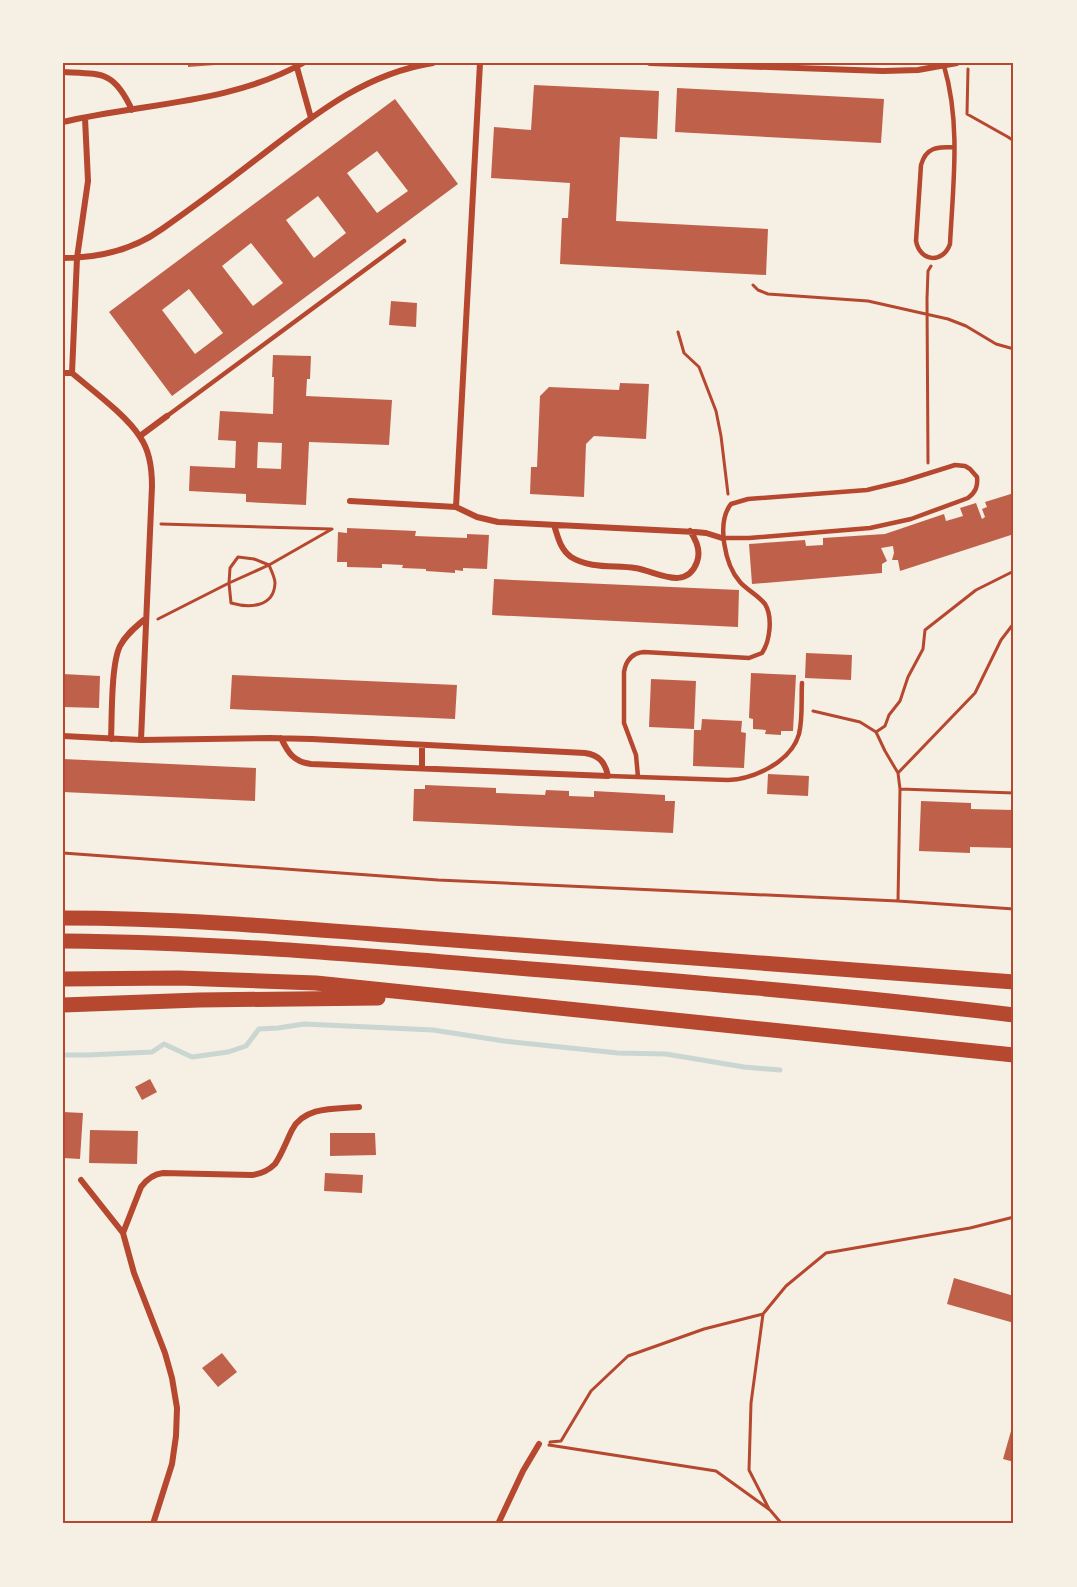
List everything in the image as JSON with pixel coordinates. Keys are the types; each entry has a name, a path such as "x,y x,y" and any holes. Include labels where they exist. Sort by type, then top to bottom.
{"highway":[{"path":"63,918 116,918 256,926 798,964 1014,982"},
{"path":"63,941 237,948 405,959 642,978 933,1005 1014,1015"},
{"path":"63,979 179,978 326,984 1014,1056"},
{"path":"63,1005 199,999 453,998"}],"street":[{"path":"63,258 77,258 121,250 137,244 154,235 310,118 339,99 379,78 433,63"},
{"path":"456,507 480,63"},
{"path":"650,63 903,70 957,63"},
{"path":"63,122 254,86 299,64 310,118"},
{"path":"63,72 93,74 111,80 123,91 132,110"},
{"path":"72,373 77,258 88,181 85,118"},
{"path":"63,373 72,373 124,419 140,436 148,453 151,469 150,524 141,740"},
{"path":"140,436 168,416"},
{"path":"350,501 456,507 477,517 498,522 690,531 722,538"},
{"path":"554,525 561,547 576,560 590,564 643,569 670,578 685,576 697,563 699,552 695,538 690,531"},
{"path":"111,739 117,653 128,635 146,621"},
{"path":"63,736 141,740 281,738 588,753 602,760 606,765 608,776 305,763 290,754 281,738"},
{"path":"422,745 422,768"},
{"path":"123,1233 141,1187 153,1175 163,1173 252,1175 264,1172 275,1164 294,1125 303,1116 315,1111 359,1107"},
{"path":"81,1180 123,1233 134,1273 165,1353 176,1399 177,1426 174,1450 153,1524"},
{"path":"498,1524 523,1471 539,1444"}],"lane":[{"path":"944,66 952,95 954,147 950,244 944,254 934,258 924,255 917,247 916,241 921,165 925,154 930,150 954,147"},
{"path":"168,416 404,241"},
{"path":"638,777 636,755 626,730 624,716 624,672 630,658 644,652 749,658 762,653 768,642 767,608 736,577 722,538 726,513 731,504 748,499 860,491 891,485 950,466 965,466 977,477 977,487 973,495 964,501 882,526 838,532 722,538"},
{"path":"608,776 728,780 753,776 783,757 792,748 798,736 802,683"}],"path":[{"path":"968,63 967,114 1014,141"},
{"path":"928,474 928,271 934,258"},
{"path":"753,285 768,294 868,301 948,319 966,326 996,344 1014,349"},
{"path":"678,332 684,353 699,368 716,411 726,486 731,504"},
{"path":"146,621 269,565 332,529 150,524"},
{"path":"238,557 254,559 269,565 275,583 270,598 259,605 243,607 231,603 229,583 230,568 238,557"},
{"path":"876,732 885,726 900,701 908,677 923,649 925,630 976,590 1014,571"},
{"path":"898,773 975,693 1001,640 1014,623"},
{"path":"801,709 860,722 876,732 898,773 900,789 898,901"},
{"path":"900,789 1014,793"},
{"path":"63,852 438,880 898,901 1014,909"},
{"path":"782,1524 770,1510 749,1470 751,1403 763,1314 786,1286 826,1253 970,1228 1014,1217"},
{"path":"539,1444 561,1441 591,1391 628,1356 704,1329 763,1314"},
{"path":"539,1444 716,1471 770,1510"}],"building":[{"path":"188,63 215,63 215,65 188,67"},
{"path":"534,85 659,91 657,139 620,137 616,221 768,229 766,275 560,264 562,218 568,218 570,183 491,178 494,127 531,130"},
{"path":"677,88 884,99 881,143 675,132"},
{"path":"395,99 458,184 172,396 109,312","holes":["377,151 408,191 377,213 347,173","318,196 346,233 314,258 286,220","251,243 283,283 253,306 222,266","189,289 223,333 195,354 162,310"]},
{"path":"391,301 417,303 416,327 389,325"},
{"path":"273,355 311,356 310,379 307,379 306,396 392,400 389,445 309,442 306,505 246,502 246,494 189,491 190,466 235,468 236,441 218,440 220,411 273,414 274,377 272,377","holes":["258,442 282,443 281,469 257,468"]},
{"path":"620,383 649,384 646,439 594,436 586,444 584,497 530,494 531,467 537,467 540,396 549,387 619,390"},
{"path":"1014,493 1014,534 900,571 898,560 892,560 893,546 881,548 887,561 882,564 882,573 752,584 749,544 805,540 806,546 823,545 823,538 885,534 944,514 946,521 963,516 960,508 976,503 982,519 985,517 982,509 987,507 985,502"},
{"path":"347,528 416,531 415,536 467,538 467,534 489,535 487,569 463,568 463,571 455,570 455,573 402,568 403,565 382,564 382,568 347,567 347,562 337,562 338,532 347,533"},
{"path":"494,579 739,590 738,627 492,615"},
{"path":"806,653 852,655 851,680 805,678"},
{"path":"751,673 796,675 793,731 781,731 781,735 765,734 766,730 753,729 753,719 749,718"},
{"path":"63,674 100,676 99,708 63,707"},
{"path":"232,675 457,685 455,719 230,709"},
{"path":"651,679 696,681 694,729 649,727"},
{"path":"702,719 742,721 741,732 746,733 744,768 693,766 694,730 701,730"},
{"path":"63,759 256,768 255,801 63,792"},
{"path":"768,774 809,776 808,796 767,794"},
{"path":"425,785 496,788 496,793 545,795 546,790 569,791 569,796 594,797 594,791 665,795 665,801 675,801 673,833 413,821 414,789 425,789"},
{"path":"921,801 971,803 971,809 1014,810 1014,848 970,847 970,853 919,851"},
{"path":"150,1079 157,1092 142,1100 135,1087"},
{"path":"63,1112 83,1113 80,1159 63,1158"},
{"path":"90,1130 138,1131 137,1164 89,1163"},
{"path":"330,1133 375,1133 376,1155 330,1156"},
{"path":"325,1173 363,1175 362,1193 324,1191"},
{"path":"954,1278 1014,1296 1014,1323 947,1304"},
{"path":"222,1353 237,1372 218,1387 202,1368"},
{"path":"1011,1431 1014,1432 1014,1462 1003,1459"}],"waterway":[{"path":"63,1055 152,1052 164,1044 192,1057 228,1052 246,1046 259,1029 304,1024 433,1030 504,1041 618,1053 666,1054 744,1067 780,1070"}]}
